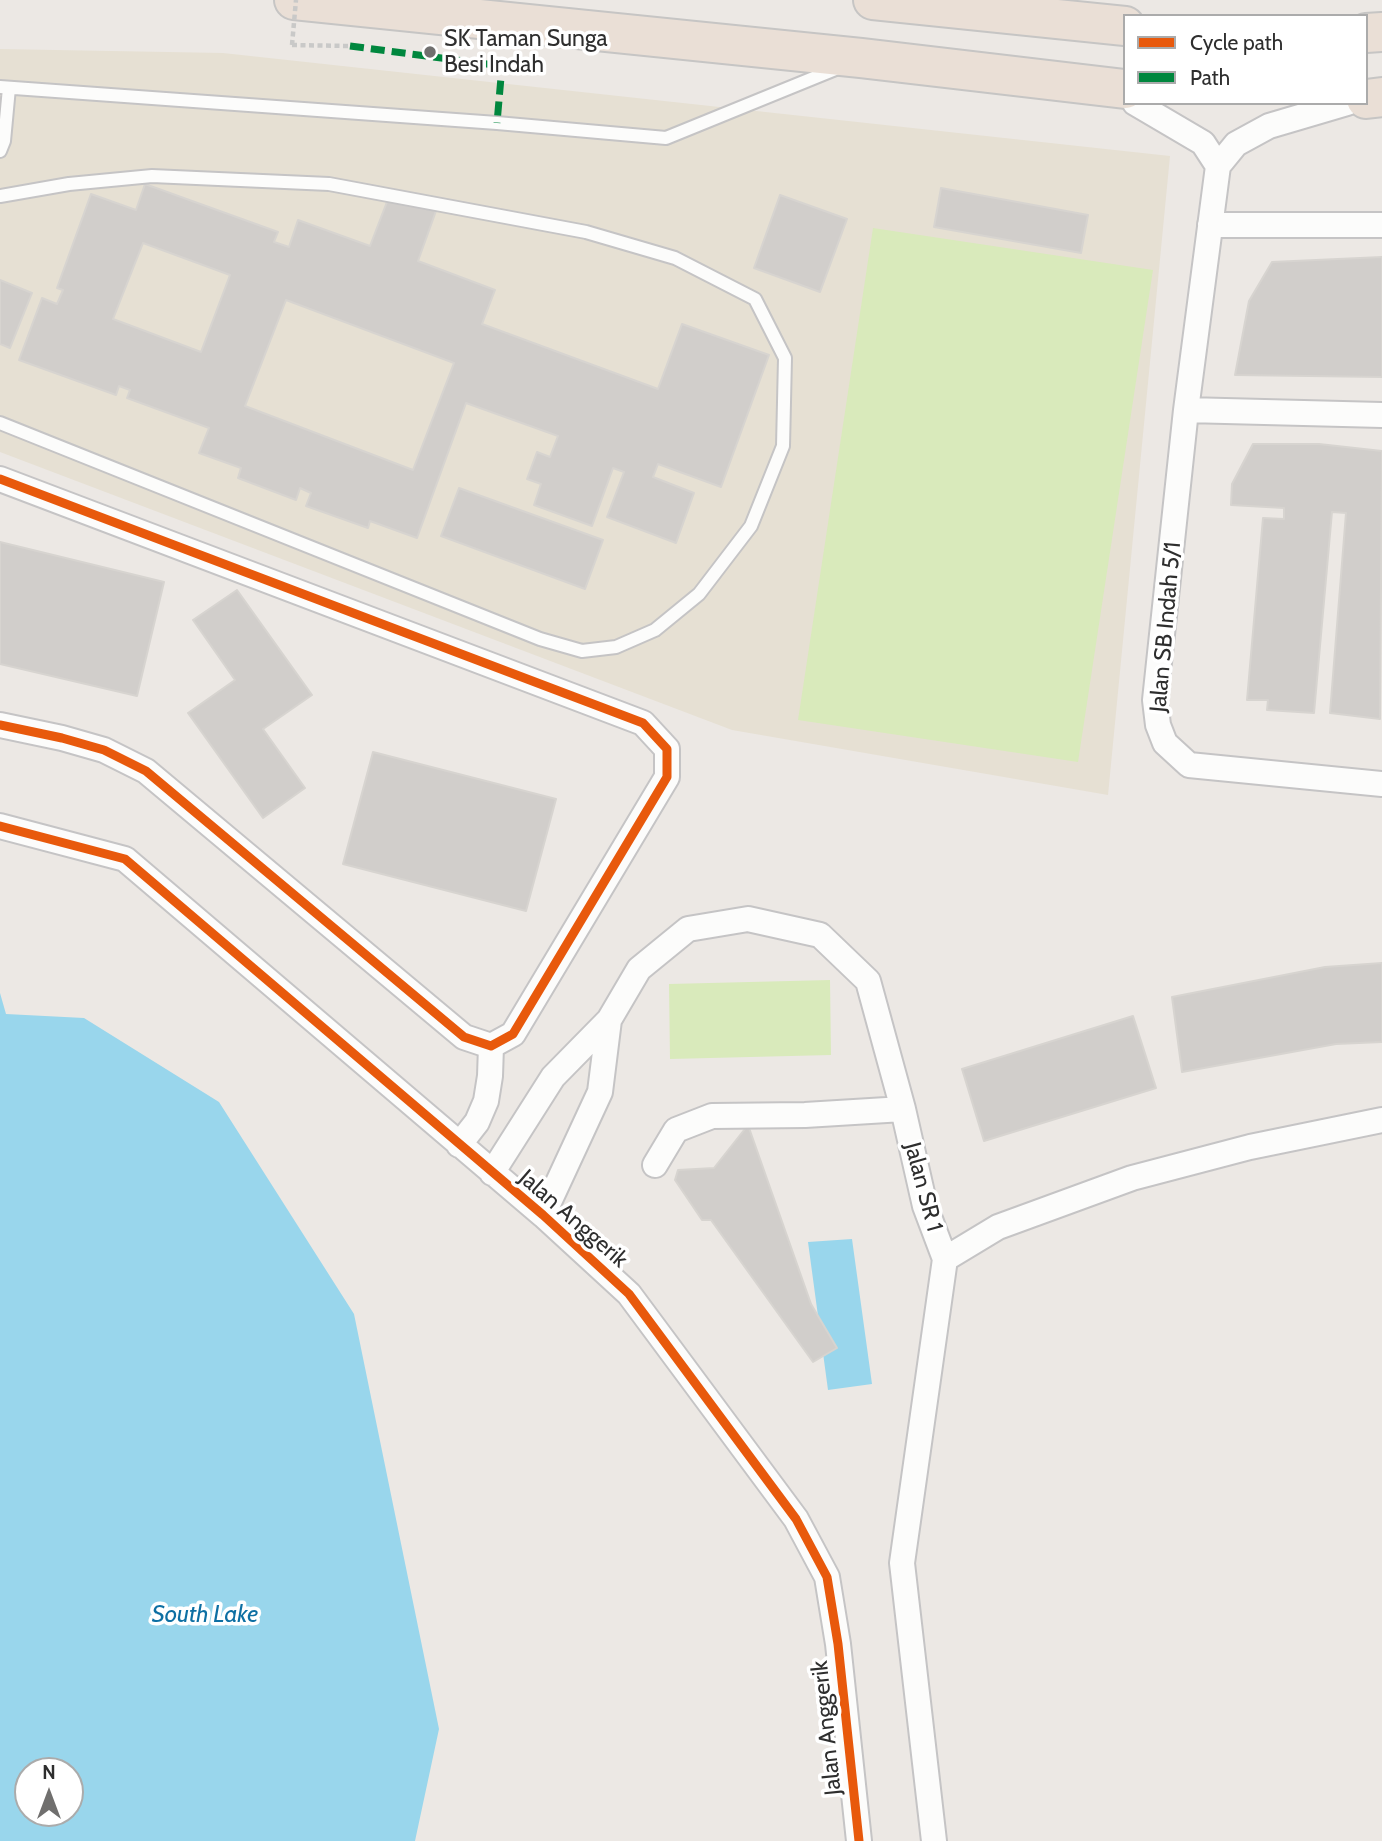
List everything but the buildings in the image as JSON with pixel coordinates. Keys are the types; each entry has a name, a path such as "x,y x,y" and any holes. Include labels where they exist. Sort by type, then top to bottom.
{"highway":[{"path":"295,0 861,58 1115,91"},
{"path":"873,0 1123,26"}],"street":[{"path":"1138,105 1203,143 1218,166 1236,144 1269,126 1340,105"},
{"name":"Jalan SB Indah 5/1","path":"1218,166 1186,410 1155,700 1158,725 1165,743 1189,765 1382,784"},
{"path":"1210,225 1382,225"},
{"path":"1186,410 1382,415"},
{"path":"0,479 643,723 667,749 667,777 513,1034 491,1046 464,1037 146,771 104,750 62,738 0,726"},
{"name":"Jalan Anggerik","path":"0,826 125,859 543,1216 629,1294 796,1518 827,1577 839,1657 859,1841"},
{"name":"Jalan SR 1","path":"609,1020 639,969 688,929 748,919 820,935 868,981 903,1109 925,1206 945,1259 998,1227 1132,1178 1250,1147 1382,1121"},
{"path":"492,1173 553,1077 609,1020"},
{"path":"543,1216 600,1092 609,1020"},
{"path":"459,1145 477,1122 486,1101 491,1046"},
{"path":"655,1165 676,1130 712,1116 805,1115 903,1109"},
{"path":"934,1841 902,1563 945,1259"}],"lane":[{"path":"0,151 4,141 4,88 497,123 666,138 861,58"},
{"path":"0,196 69,184 152,176 329,184 586,232 675,258 755,299 785,359 783,446 751,526 699,594 655,630 616,647 582,651 540,639 0,423"}],"path":[{"path":"295,0 292,45 350,46"}],"shaded area":[{"path":"0,49 223,53 1170,156 1108,795 732,730 0,452"}],"green space":[{"path":"873,228 1153,270 1078,762 798,720"},
{"path":"830,980 831,1055 670,1059 669,984"}],"water":[{"name":"South Lake","path":"0,993 6,1014 84,1018 219,1102 354,1314 439,1729 415,1841 0,1841"},
{"path":"852,1239 872,1384 828,1390 808,1242"}],"marked path":[{"path":"350,46 502,66 497,123"}],"cycle path":[{"path":"0,479 643,723 667,749 667,777 513,1034 491,1046 464,1037 146,771 104,750 0,725"},
{"path":"0,826 125,859 543,1215 629,1294 796,1519 827,1577 838,1644 859,1841"}],"place":[{"name":"SK Taman Sunga Besi Indah","path":"430,52"}]}
